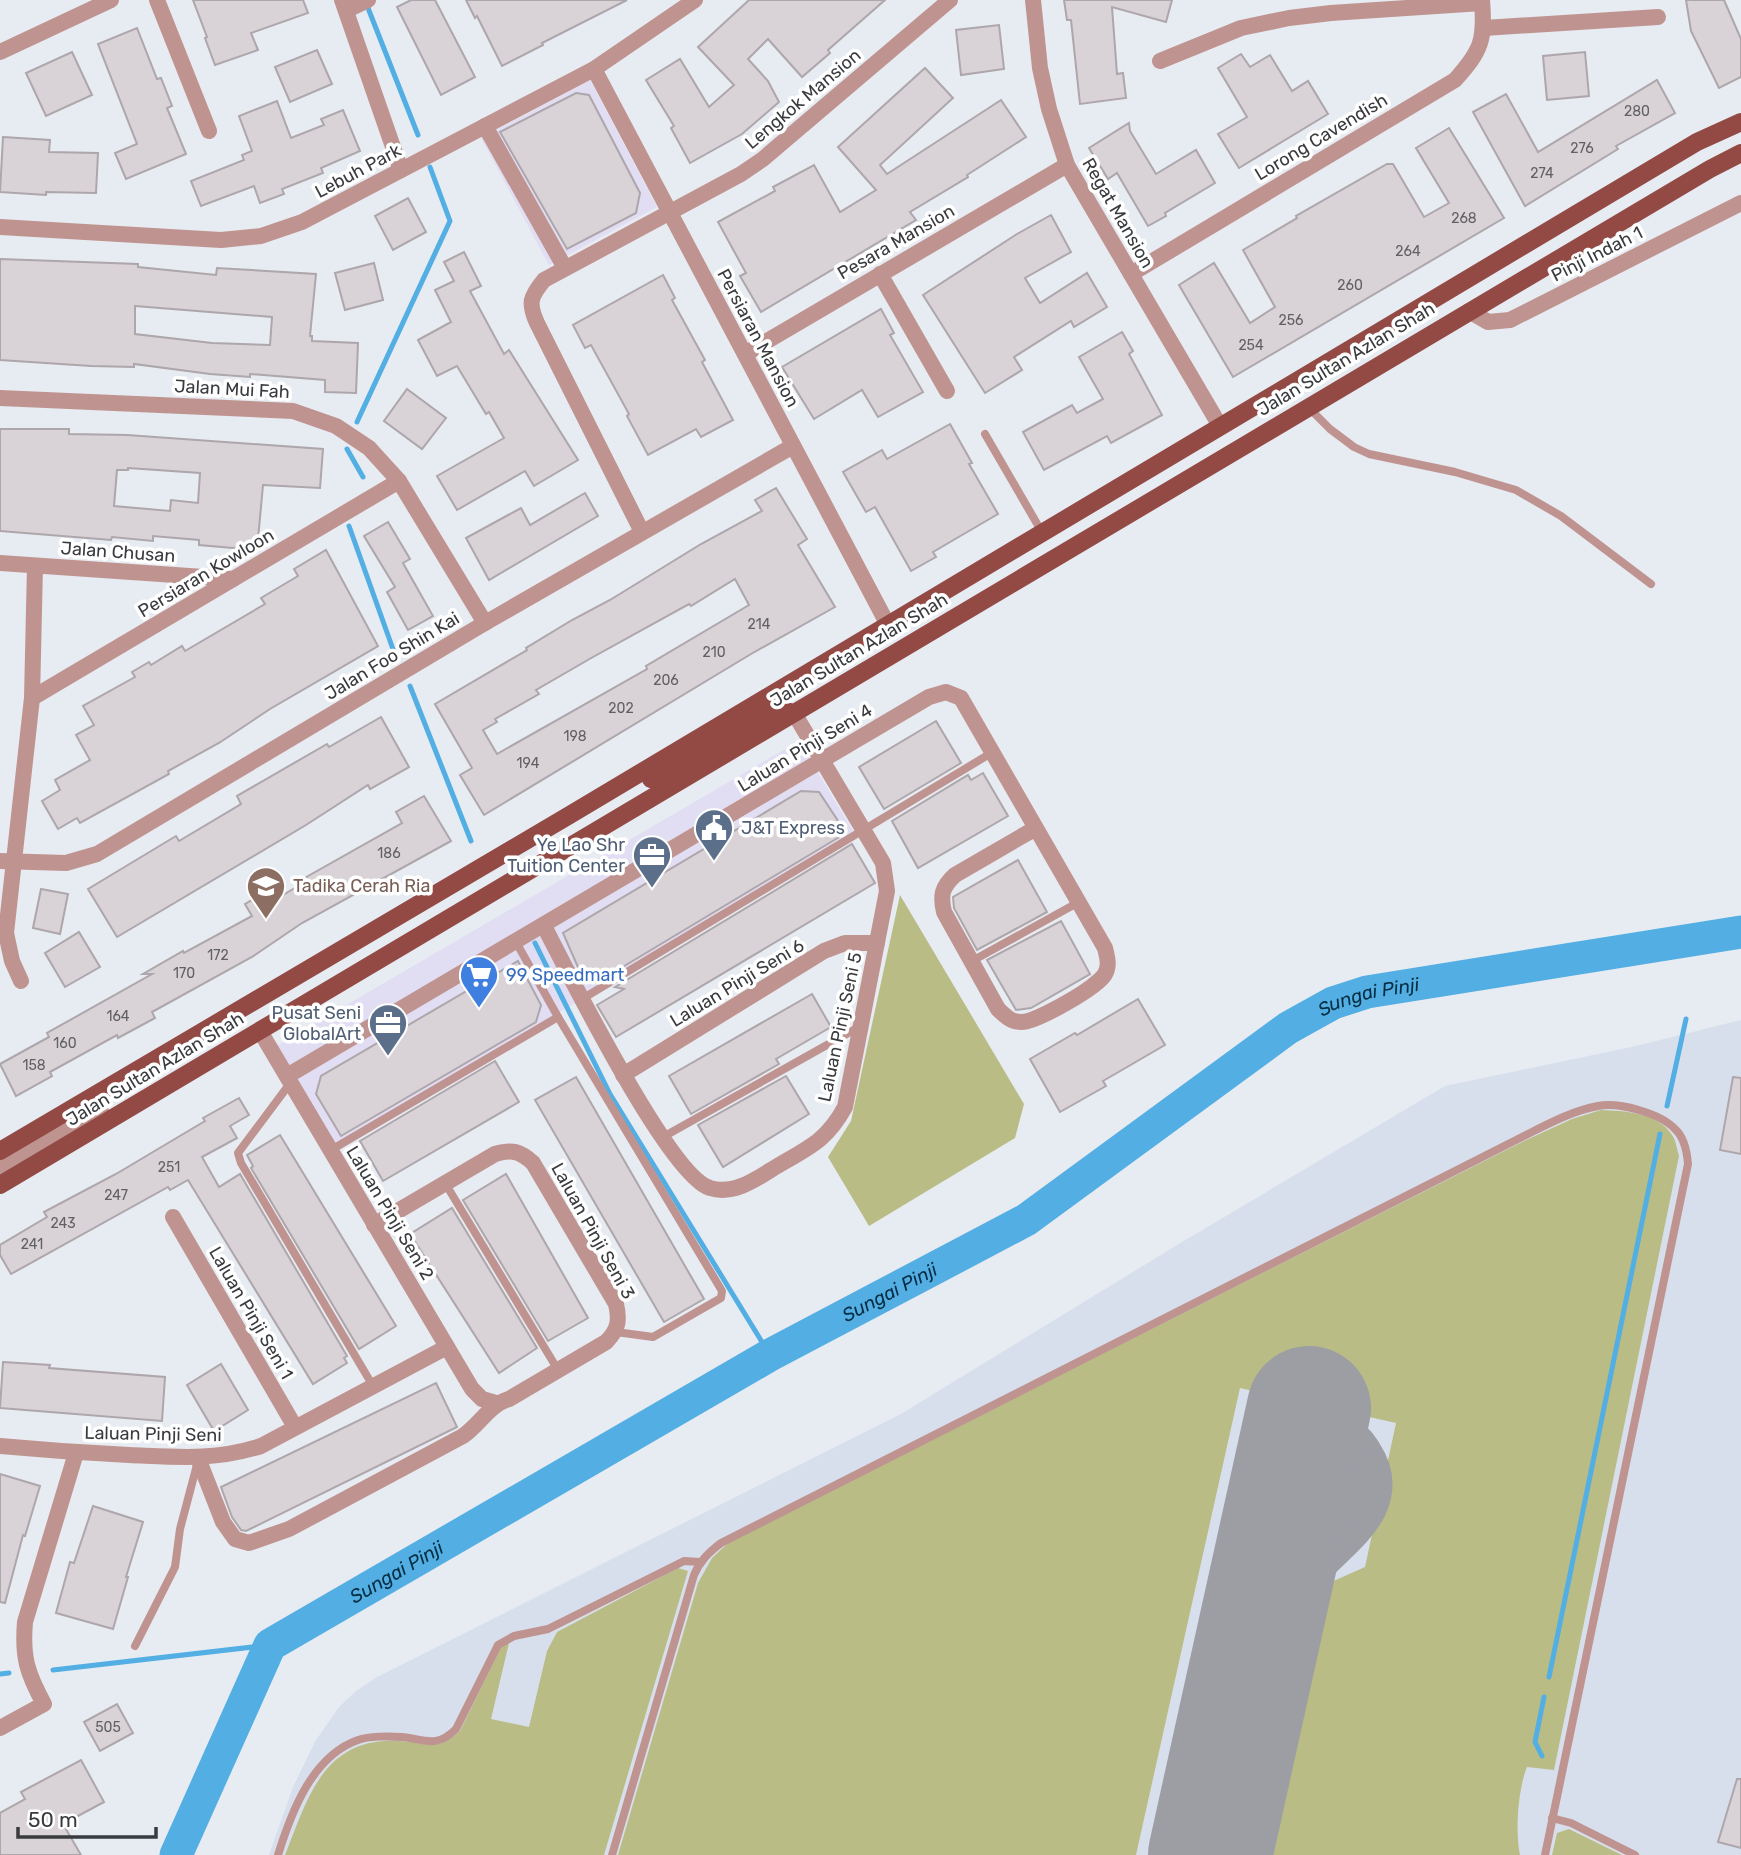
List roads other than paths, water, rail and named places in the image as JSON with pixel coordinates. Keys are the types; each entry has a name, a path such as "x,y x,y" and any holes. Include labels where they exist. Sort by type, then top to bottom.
{"main road":[{"name":"Jalan Sultan Azlan Shah","path":"0,1151 1043,534 1697,142 1741,122"},
{"name":"Jalan Sultan Azlan Shah","path":"0,1185 1307,406 1741,153"},
{"path":"568,816 686,762 768,714 781,709 794,713"}],"street":[{"path":"0,52 111,0"},
{"path":"157,0 209,131"},
{"path":"368,0 345,5 401,170"},
{"name":"Lebuh Park","path":"0,227 221,240 261,236 302,222 594,69 695,0"},
{"name":"Lengkok Mansion","path":"642,532 531,308 533,293 544,280 741,174 763,159 950,0"},
{"name":"Regat Mansion","path":"1032,0 1040,68 1049,109 1067,165 1220,426"},
{"path":"1160,61 1241,28 1289,18 1482,2"},
{"name":"Lorong Cavendish","path":"1131,274 1455,80 1475,58 1484,28 1482,2"},
{"path":"1484,28 1658,17"},
{"name":"Persiaran Mansion","path":"594,69 887,625"},
{"path":"485,126 565,268"},
{"name":"Pesara Mansion","path":"744,354 1067,165"},
{"name":"Pinji Indah 1","path":"1469,311 1488,322 1510,320 1741,203"},
{"path":"880,274 947,391"},
{"name":"Jalan Mui Fah","path":"0,398 293,411 336,426 369,448 399,481 485,623"},
{"name":"Jalan Foo Shin Kai","path":"7,861 66,863 97,854 485,623 793,446"},
{"name":"Persiaran Kowloon","path":"32,698 399,481"},
{"name":"Jalan Chusan","path":"0,564 233,579"},
{"path":"21,981 12,961 6,933 7,861 32,698 35,566"},
{"name":"Laluan Pinji Seni 4","path":"289,1079 929,697 946,692 961,698 993,751"},
{"name":"Laluan Pinji Seni 5","path":"544,926 623,1075 694,1180 710,1188 728,1190 747,1184 813,1145 833,1128 845,1107 887,891 883,863 794,713"},
{"path":"993,751 1037,828 1105,948 1108,962 1104,976 1094,986 1036,1019 1022,1023 1008,1019 998,1009 944,912 941,898 944,884 955,874 1037,828"},
{"name":"Laluan Pinji Seni 6","path":"623,1075 824,951 845,943 877,943"},
{"name":"Laluan Pinji Seni 2","path":"261,1031 472,1389 482,1399 496,1403"},
{"path":"0,1168 66,1131 139,1103"},
{"name":"Laluan Pinji Seni 3","path":"374,1225 495,1154 509,1150 523,1154 533,1163 616,1304 620,1318 616,1332"},
{"name":"Laluan Pinji Seni 1","path":"173,1217 295,1427"},
{"path":"198,1458 223,1522 235,1539 249,1544 289,1529 463,1436 477,1426 496,1403 509,1399 606,1342 616,1332"},
{"name":"Laluan Pinji Seni","path":"0,1446 198,1458 232,1455 261,1446 447,1347"},
{"path":"0,1728 44,1704 28,1676 23,1648 25,1622 76,1452"}],"lane":[{"path":"1307,406 1330,429 1354,447 1369,454 1455,472 1516,490 1561,516 1651,584"},
{"path":"985,434 1043,534"},
{"path":"582,999 993,751"},
{"path":"972,961 1079,902"},
{"path":"516,942 722,1291 721,1298 653,1337 616,1332"},
{"path":"331,1150 558,1017"},
{"path":"663,1137 861,1027"},
{"path":"289,1079 239,1153 241,1163 373,1386"},
{"path":"612,1855 694,1575 700,1562 721,1543 1522,1137 1573,1114 1601,1105 1636,1109 1656,1116 1676,1129 1687,1149 1688,1164 1545,1855"},
{"path":"445,1183 558,1370"},
{"path":"135,1646 175,1567 180,1529 198,1458"},
{"path":"278,1855 287,1825 308,1784 334,1754 359,1739 401,1737 436,1742 447,1738 456,1730 498,1645 507,1638 548,1629 684,1561 700,1562"},
{"path":"1552,1818 1571,1823 1635,1855"}],"waterway":[{"path":"368,8 418,135"},
{"path":"357,422 450,221 430,167"},
{"path":"347,449 363,477"},
{"path":"349,526 394,652"},
{"path":"410,686 471,841"},
{"name":"Sungai Pinji","path":"176,1855 270,1645 770,1355 1026,1220 1288,1028 1333,1003 1367,992 1741,932"},
{"path":"535,943 610,1094 770,1355"},
{"path":"1667,1106 1686,1019"},
{"path":"1549,1677 1660,1134"},
{"path":"53,1670 270,1645"},
{"path":"0,1674 9,1673"},
{"path":"1542,1756 1535,1742 1544,1697"}],"place":[{"name":"J&T Express","path":"714,862"},
{"name":"Ye Lao Shr Tuition Center","path":"652,889"},
{"name":"Tadika Cerah Ria","path":"266,920"},
{"name":"99 Speedmart","path":"479,1009"},
{"name":"Pusat Seni GlobalArt","path":"388,1057"}]}
